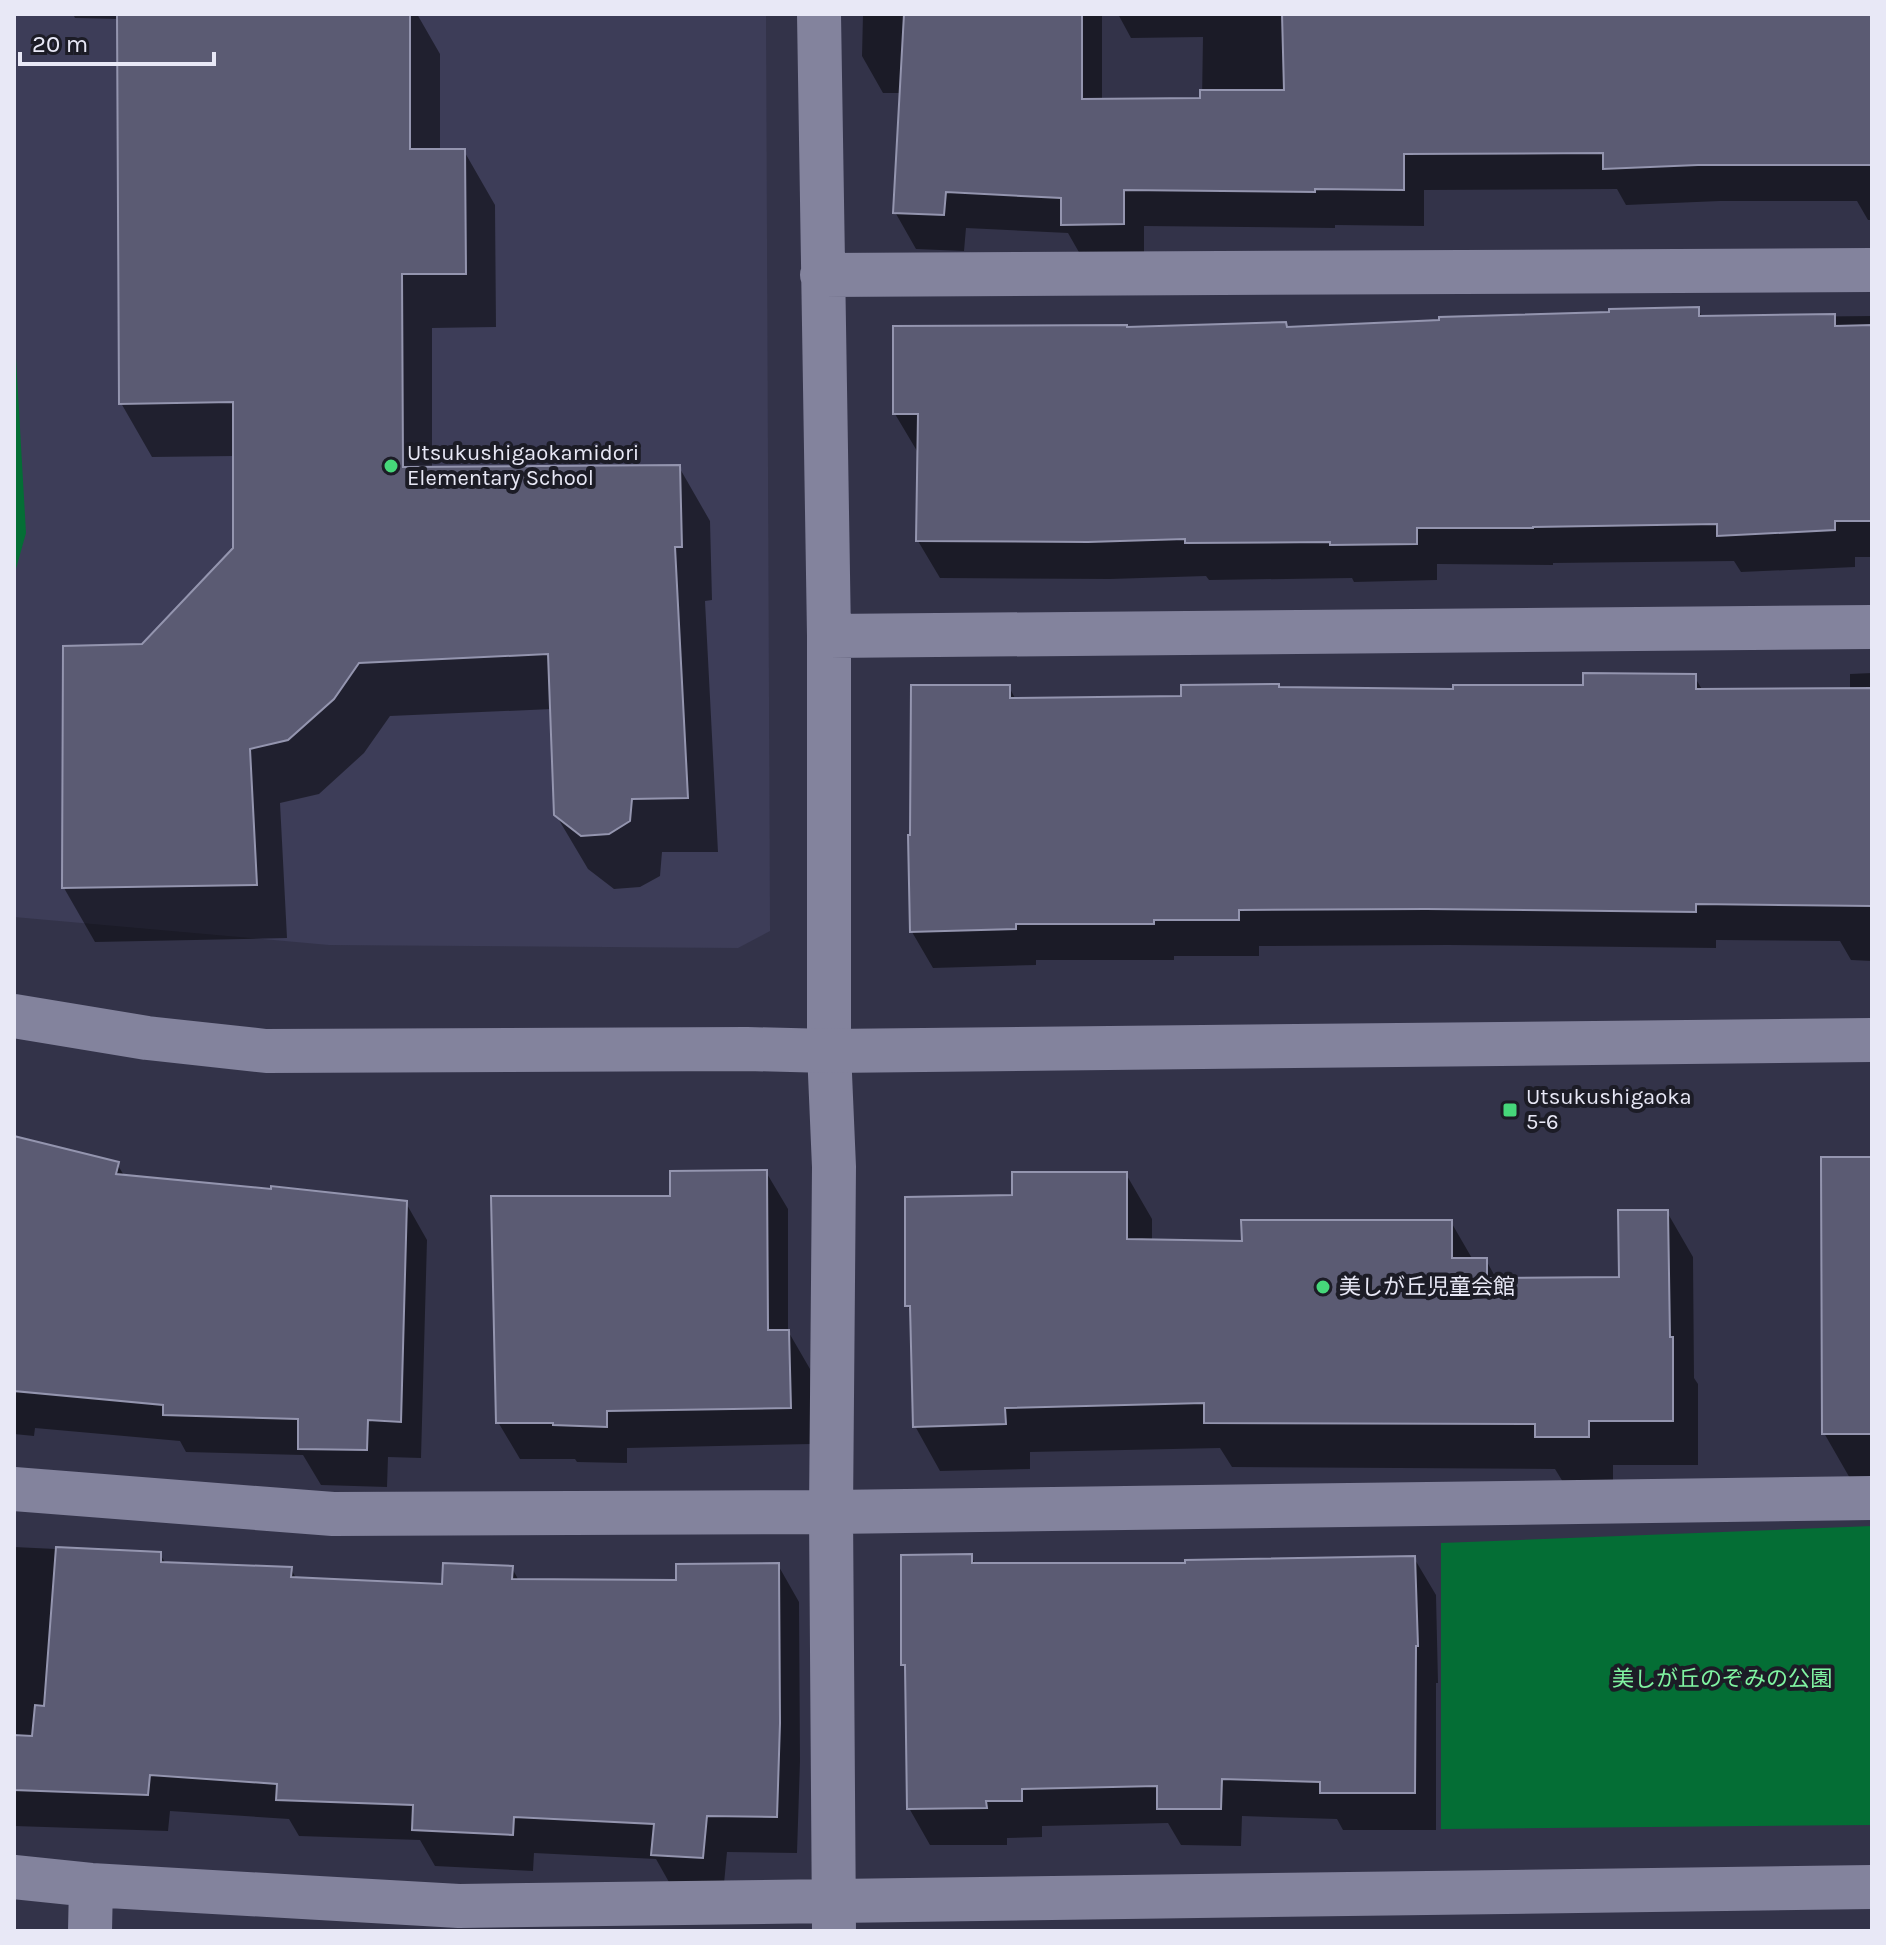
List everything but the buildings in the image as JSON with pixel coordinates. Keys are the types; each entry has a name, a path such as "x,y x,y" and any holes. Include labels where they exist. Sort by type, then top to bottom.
{"street":[{"path":"819,14 829,636 829,1051 834,1167 831,1512 833,1916"},
{"path":"822,275 1872,270"},
{"path":"829,636 1872,627"},
{"path":"14,1016 147,1038 266,1051 829,1051 1872,1040"},
{"path":"14,1489 333,1514 831,1512 1872,1498"},
{"path":"14,1877 91,1885 459,1906 833,1916 1872,1887"},
{"path":"90,1931 91,1885"}],"shaded area":[{"name":"Utsukushigaokamidori Elementary School","path":"14,14 766,14 770,931 738,948 329,945 14,917"}],"green space":[{"path":"14,323 26,533 14,576"},
{"name":"美しが丘のぞみの公園","path":"1872,1526 1872,1825 1441,1829 1441,1543"}],"place":[{"name":"Utsukushigaokamidori Elementary School","path":"391,466"},
{"name":"Utsukushigaoka 5-6","path":"1510,1110"},
{"name":"美しが丘児童会館","path":"1323,1287"}]}
